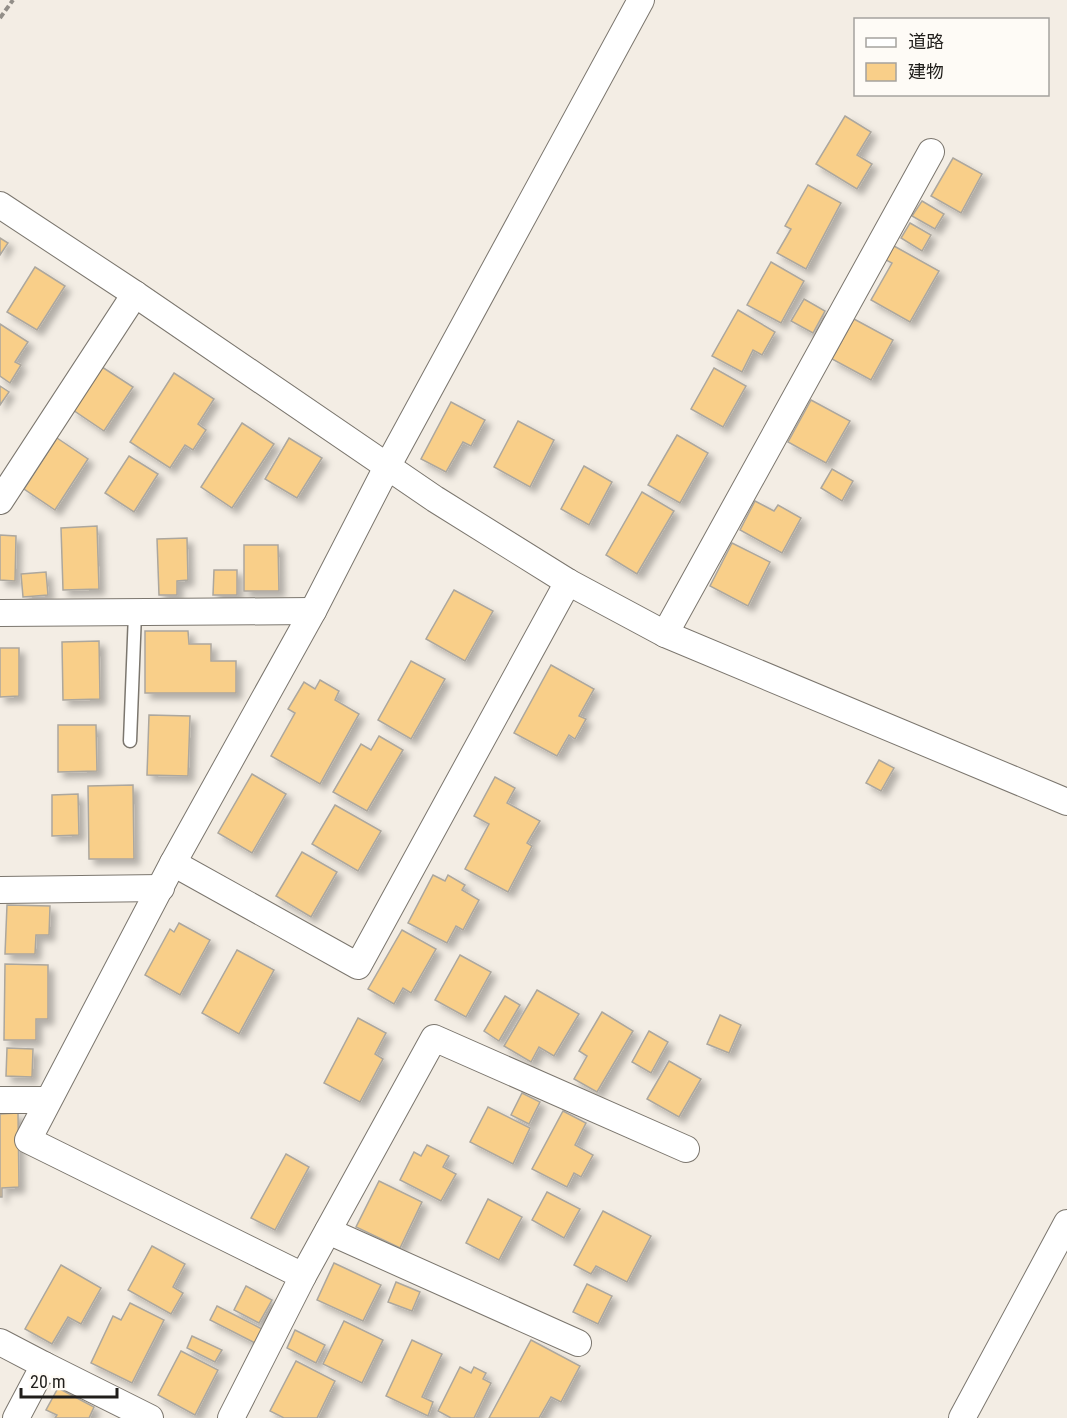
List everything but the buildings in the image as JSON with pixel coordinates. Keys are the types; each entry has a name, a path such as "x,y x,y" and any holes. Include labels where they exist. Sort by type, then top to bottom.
{"street":[{"path":"303,1276 28,1140 173,863 313,611 387,467 641,0"},
{"path":"665,634 931,152"},
{"path":"0,205 135,294 444,505 568,582 665,634 1067,802"},
{"path":"0,501 135,294"},
{"path":"173,863 358,966 568,582"},
{"path":"0,613 313,611"},
{"path":"0,890 161,888"},
{"path":"231,1418 303,1276 434,1038 686,1149"},
{"path":"0,1100 48,1100"},
{"path":"962,1418 1067,1222"},
{"path":"328,1231 578,1343"},
{"path":"0,1342 150,1418"},
{"path":"16,1418 44,1365"}],"lane":[{"path":"130,741 135,613"}],"path":[{"path":"0,18 13,0"}]}
